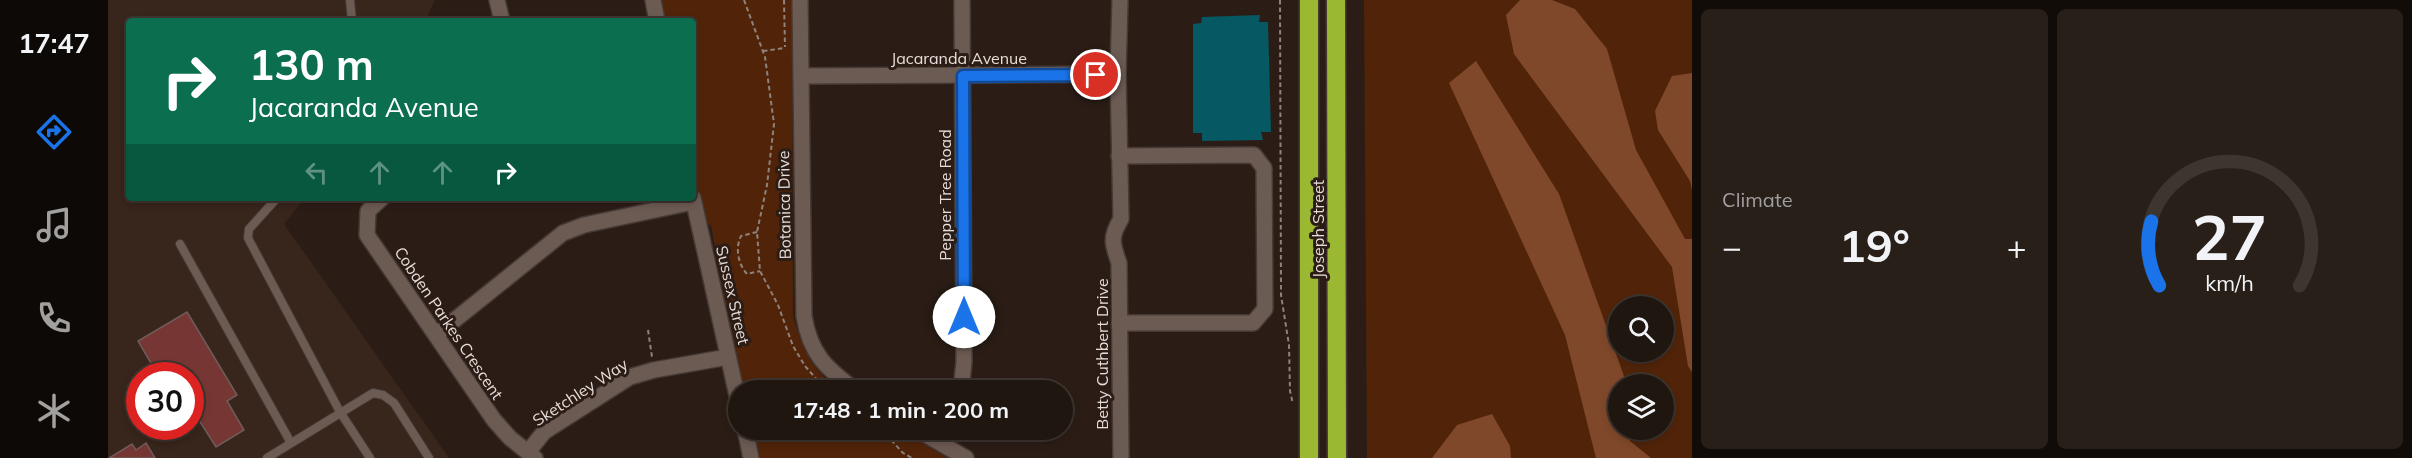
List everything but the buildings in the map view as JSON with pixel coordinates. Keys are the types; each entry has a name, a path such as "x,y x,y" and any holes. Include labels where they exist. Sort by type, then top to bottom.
{"highway":[{"name":"Joseph Street","path":"1309,0 1309,458"},
{"name":"Joseph Street","path":"1336,0 1337,458"}],"street":[{"path":"497,0 501,18"},
{"path":"653,0 656,18"},
{"name":"Botanica Drive","path":"800,0 792,48 801,76 804,316 806,330 818,357 842,380"},
{"name":"Pepper Tree Road","path":"962,0 963,380"},
{"name":"Betty Cuthbert Drive","path":"1120,0 1118,74 1120,219 1113,232 1112,245 1119,263 1120,458"},
{"name":"Jacaranda Avenue","path":"801,76 1118,74"},
{"path":"1119,156 1254,155 1264,168 1265,309 1252,323 1119,323"},
{"name":"Cobden Parkes Crescent","path":"379,201 368,211 367,235 494,420 510,438 532,455"},
{"path":"436,335 563,233 584,225 689,201"},
{"name":"Sussex Street","path":"693,201 733,380"},
{"name":"Sketchley Way","path":"532,455 544,432 630,377 654,370 728,357"},
{"path":"747,440 751,458"},
{"path":"944,440 966,458"}],"lane":[{"path":"350,0 352,18"},
{"path":"274,201 249,229 248,238 340,412 370,458"},
{"path":"180,244 291,443"},
{"path":"267,458 373,393 384,395 394,403 429,458"}],"path":[{"path":"744,0 763,51 774,124 767,185 757,232 760,272 778,305 793,346 805,366 817,380"},
{"path":"763,51 792,48 784,0"},
{"path":"1280,0 1281,295 1289,345 1290,391 1293,406"},
{"path":"757,232 741,237 738,243 740,267 747,274 760,272"},
{"path":"648,330 654,370"},
{"path":"891,440 903,453 912,458"},
{"path":"903,453 903,458"}],"shaded area":[{"path":"108,0 435,0 426,18 126,18 126,201 303,201 284,224 449,458 108,458"},
{"path":"659,0 792,0 793,316 809,357 827,380 742,380 728,310 722,303 719,287 722,282 711,226 705,221 696,179 696,18 662,18"},
{"path":"1364,0 1692,0 1692,458 1367,458"},
{"path":"1520,0 1552,0 1575,9 1607,49 1636,150 1685,239 1692,239 1692,372 1688,366 1672,267 1514,54 1506,15"},
{"path":"1476,61 1559,194 1608,331 1608,362 1619,362 1623,374 1608,374 1608,440 1630,440 1651,458 1596,458 1565,335 1449,83"},
{"path":"1692,73 1692,190 1690,181 1658,130 1655,111 1672,76"},
{"path":"1492,414 1510,446 1511,458 1432,458 1457,425"},
{"path":"754,440 918,440 947,458 758,458"}],"water":[{"path":"1260,15 1259,22 1268,22 1271,132 1261,132 1263,140 1202,141 1202,133 1193,133 1193,24 1201,23 1202,17"}],"route":[{"path":"964,317 963,76 1096,75"}]}
